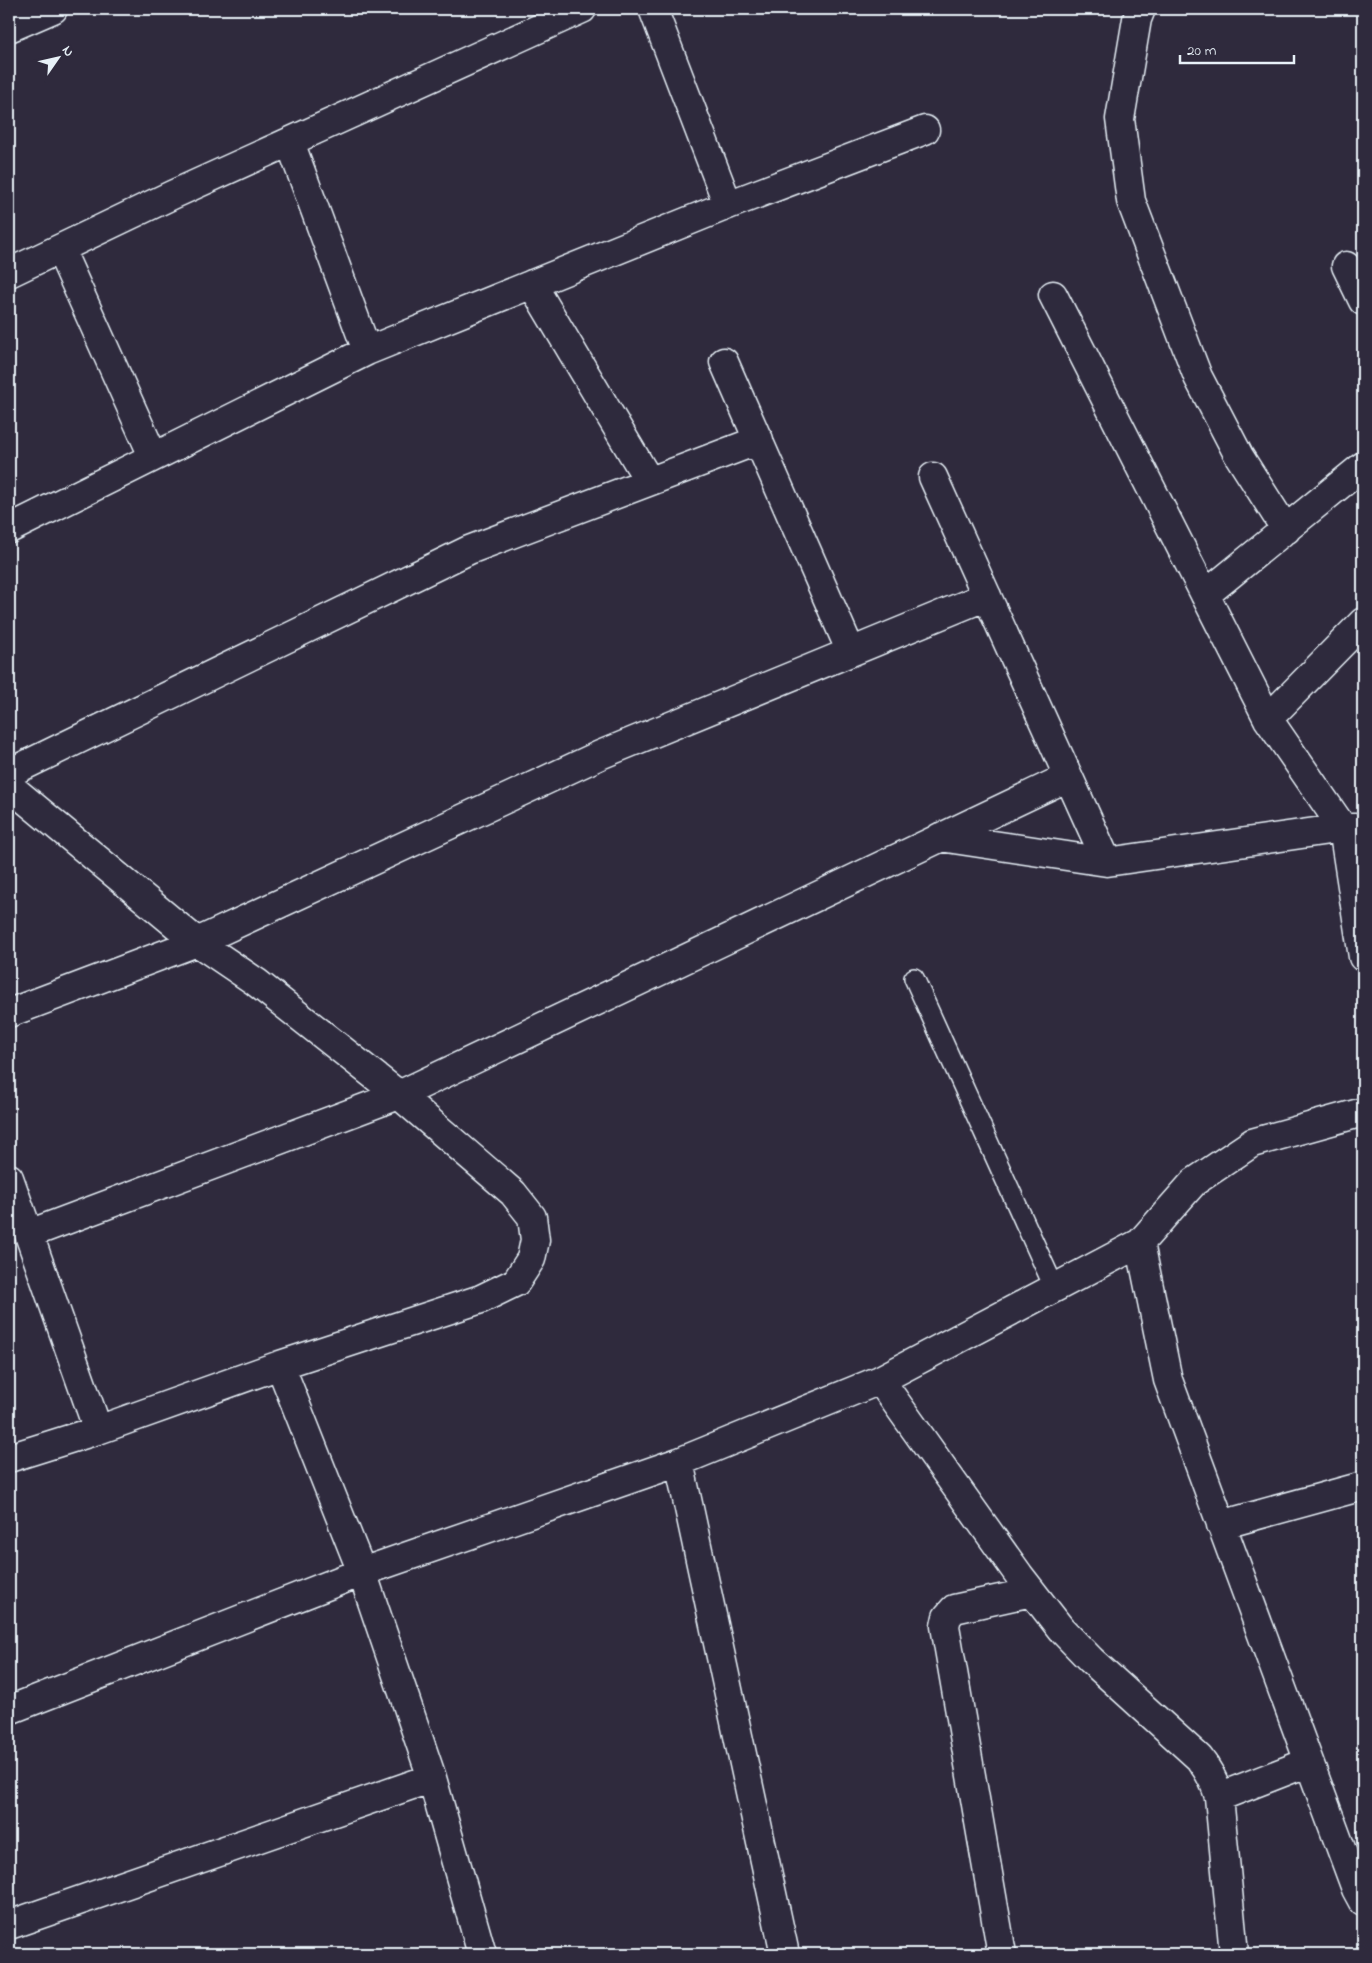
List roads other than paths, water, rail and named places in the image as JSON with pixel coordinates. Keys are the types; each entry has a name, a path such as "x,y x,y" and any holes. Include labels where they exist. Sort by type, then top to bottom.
{"street":[{"path":"9,28 53,9"},
{"path":"9,273 582,9"},
{"path":"652,9 728,205"},
{"path":"1141,9 1137,19 1120,120 1131,201 1198,377 1238,456 1286,530"},
{"path":"9,529 367,351 728,205 925,130"},
{"path":"290,142 367,351"},
{"path":"60,249 153,456"},
{"path":"1346,266 1363,301"},
{"path":"532,284 649,482"},
{"path":"1053,295 1268,719 1353,828 1363,957"},
{"path":"724,362 851,652"},
{"path":"9,773 469,550 759,440"},
{"path":"1205,595 1363,466"},
{"path":"933,477 1106,862"},
{"path":"9,1013 197,942 600,755 987,596"},
{"path":"1268,719 1363,622"},
{"path":"29,1234 398,1095 1068,777"},
{"path":"9,786 197,942 256,982 398,1095 513,1193 532,1217 535,1240 531,1259 516,1282 481,1299 280,1365 98,1430 9,1458"},
{"path":"940,837 1106,862 1353,828"},
{"path":"9,1710 362,1572 679,1462 880,1380 1140,1242 1194,1182 1252,1143 1363,1112"},
{"path":"9,1178 98,1430"},
{"path":"1140,1242 1168,1380 1356,1889 1363,1902"},
{"path":"280,1365 362,1572 432,1778 482,1954"},
{"path":"880,1380 1032,1592 1061,1629 1091,1660 1199,1758 1215,1782 1219,1797 1234,1954"},
{"path":"679,1462 785,1954"},
{"path":"1221,1525 1363,1486"},
{"path":"1002,1954 945,1626 948,1617 954,1610 1032,1592"},
{"path":"1219,1797 1309,1762"},
{"path":"9,1925 432,1778"}],"lane":[{"path":"914,978 1054,1287"}]}
